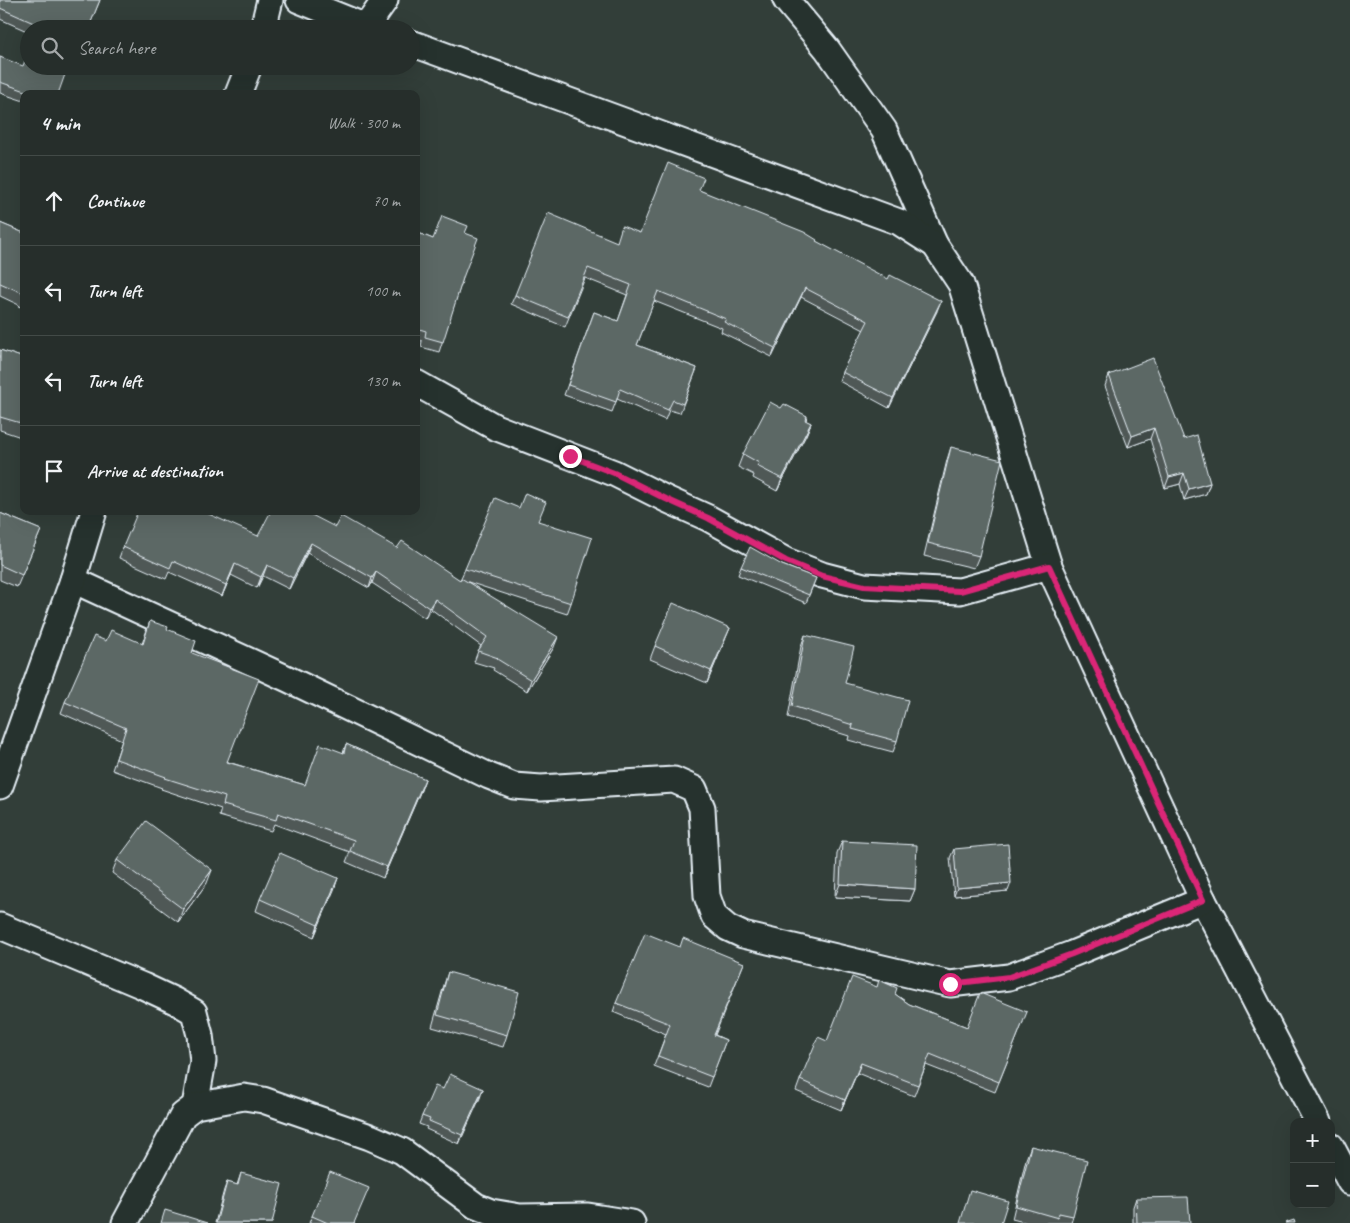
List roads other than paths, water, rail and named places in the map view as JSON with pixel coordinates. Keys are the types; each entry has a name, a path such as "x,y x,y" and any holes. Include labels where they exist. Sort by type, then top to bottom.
{"street":[{"path":"265,20 270,0"},
{"path":"299,0 349,20"},
{"path":"374,20 385,0"},
{"path":"786,0 827,48 884,130 935,245 961,284 1049,566 1203,900 1316,1118"},
{"path":"420,47 899,222 935,245"},
{"path":"240,90 245,75"},
{"path":"420,385 495,428 614,473 708,518 786,561 822,576 864,586 960,591 1049,566"},
{"path":"0,786 73,580 93,515"},
{"path":"73,580 288,679 489,776 514,786 541,788 674,780 694,789 702,808 707,896 714,916 728,928 743,935 950,984 1009,977 1072,954 1203,900"},
{"path":"0,926 143,986 194,1012 200,1034 203,1061 195,1106"},
{"path":"125,1223 183,1115 195,1106 244,1096 263,1100 370,1137 402,1151 476,1206 491,1212 520,1217 588,1216 632,1223"},
{"path":"1335,1154 1350,1182"}]}
